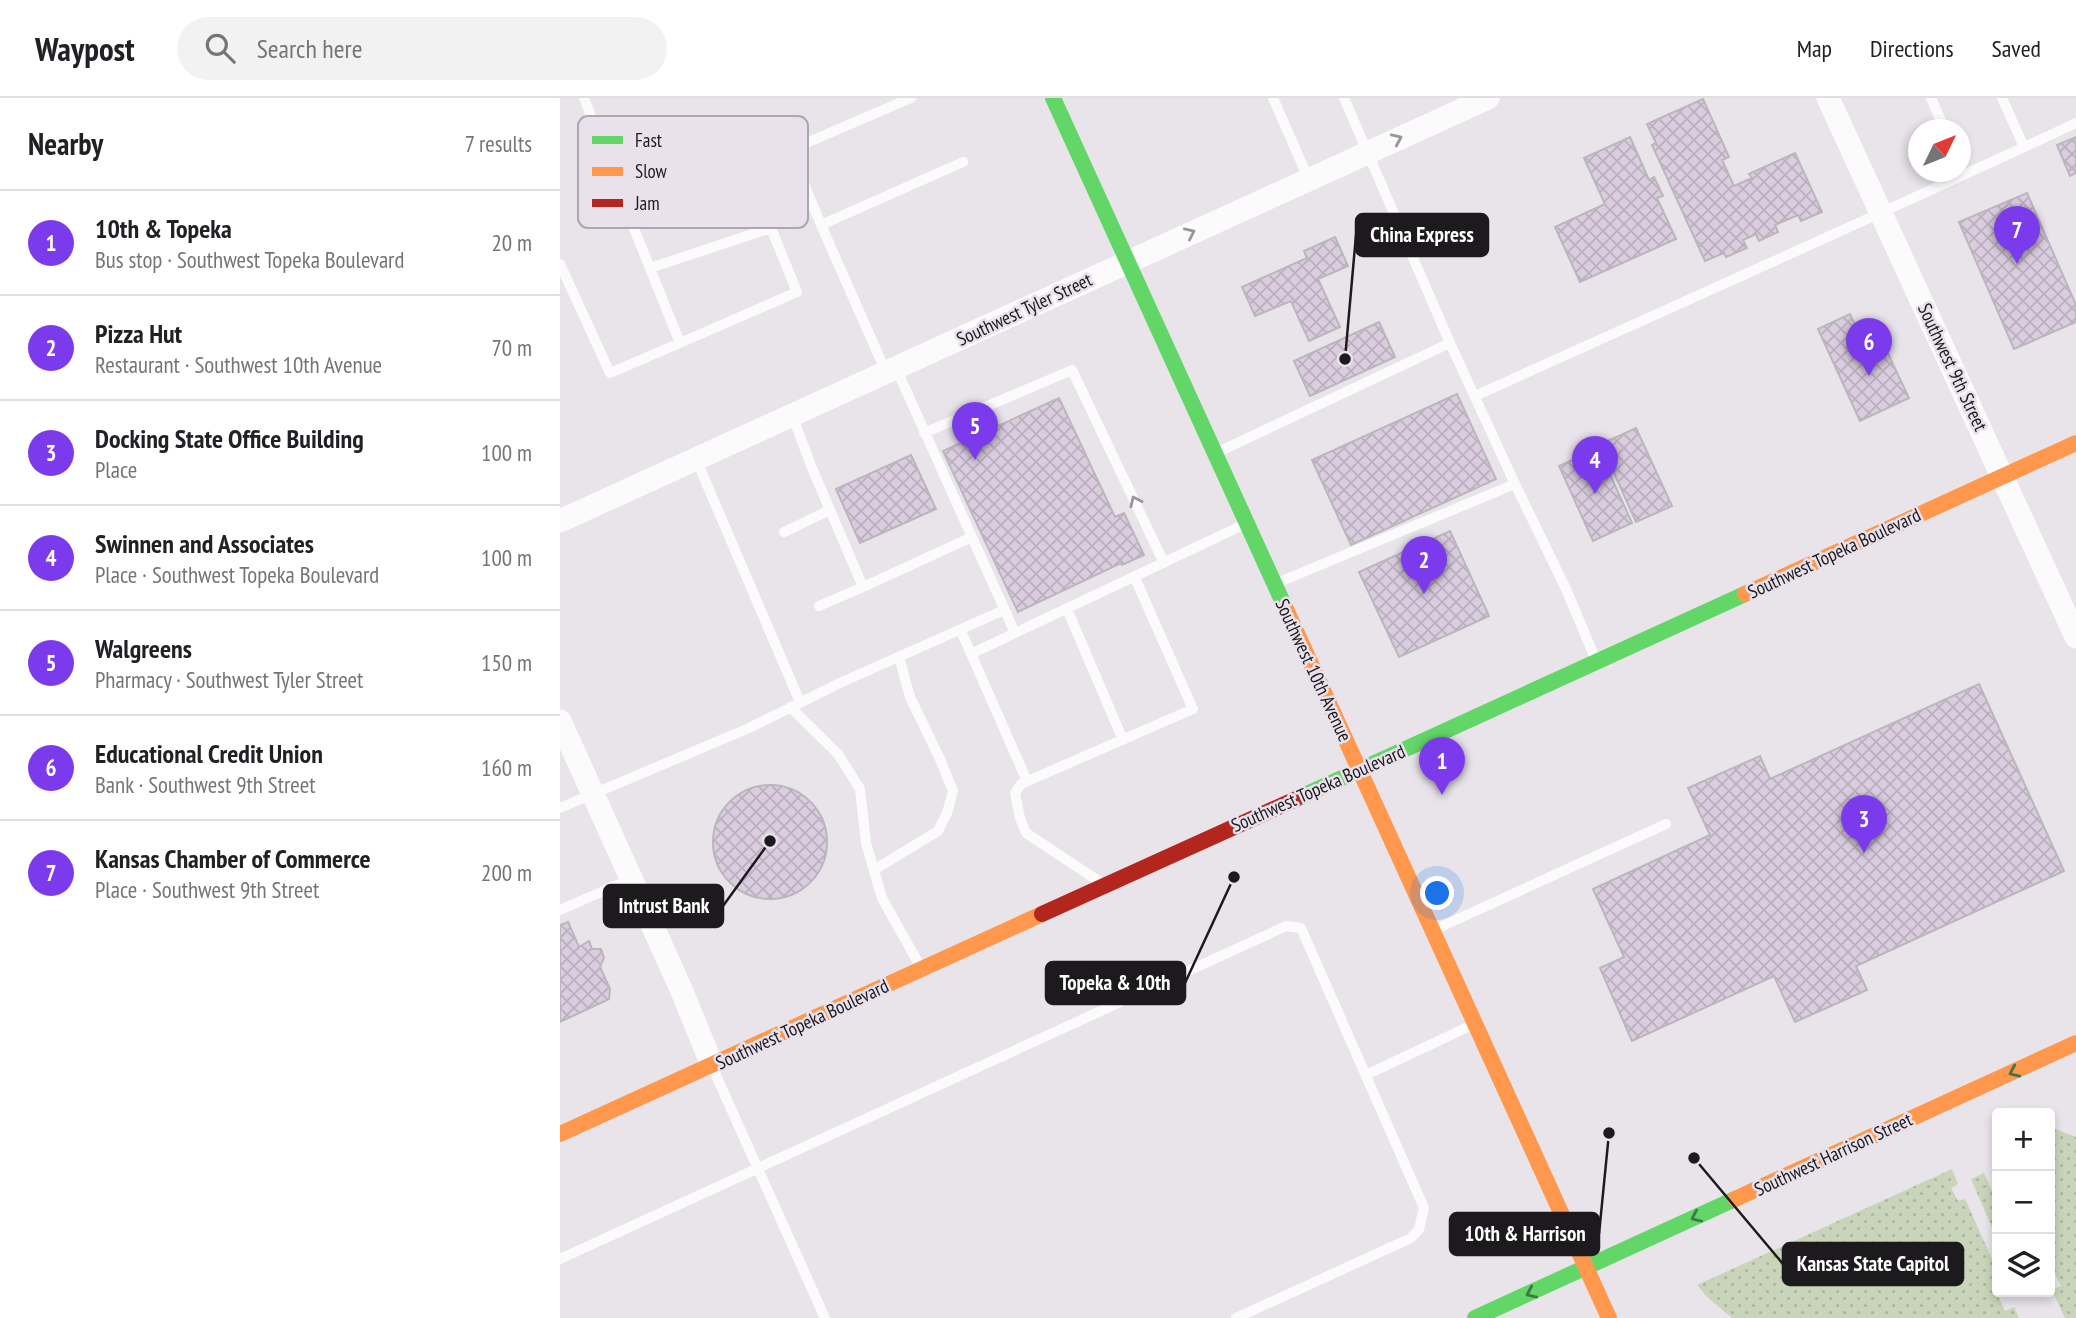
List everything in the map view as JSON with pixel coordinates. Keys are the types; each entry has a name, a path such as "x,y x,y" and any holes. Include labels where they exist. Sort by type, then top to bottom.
{"main road":[{"name":"Southwest 10th Avenue","path":"1053,98 1609,1318"},
{"name":"Southwest Topeka Boulevard","path":"560,1134 2076,443"},
{"name":"Southwest Harrison Street","path":"1475,1318 2076,1044"}],"street":[{"name":"Southwest Tyler Street","path":"560,521 1488,98"},
{"name":"Southwest 9th Street","path":"1828,98 2076,637"},
{"path":"560,721 712,1065"}],"lane":[{"path":"584,98 591,116"},
{"path":"808,142 911,98"},
{"path":"1273,98 1309,180"},
{"path":"1344,98 1451,343 1597,661"},
{"path":"1931,98 1940,119"},
{"path":"2002,98 2024,147"},
{"path":"1971,167 2076,123"},
{"path":"821,225 963,162"},
{"path":"1475,396 1881,213 1940,182"},
{"path":"808,194 891,370 924,433 1015,633"},
{"path":"634,228 681,343"},
{"path":"560,264 610,373 797,292 771,228 650,268"},
{"path":"1215,453 1451,343"},
{"path":"924,433 941,432 984,409 1072,370 1164,563"},
{"path":"978,421 984,409"},
{"path":"792,415 863,587"},
{"path":"695,459 795,705 838,754 860,789 866,843 882,898 922,969"},
{"path":"1275,584 1515,484"},
{"path":"784,532 830,510"},
{"path":"971,653 1247,523"},
{"path":"819,606 972,537"},
{"path":"1105,885 1026,833 1015,793 1021,784 1027,781 1193,709 1135,578"},
{"path":"1066,609 1123,740"},
{"path":"560,808 653,770 1004,610"},
{"path":"961,631 1027,781"},
{"path":"874,870 938,831 947,813 953,791 910,697 899,657"},
{"path":"1432,930 1666,824"},
{"path":"560,910 631,879"},
{"path":"560,1259 1286,926 1301,928 1424,1208 1419,1229 1411,1238 1236,1318"},
{"path":"1366,1075 1475,1024"},
{"path":"712,1065 825,1318"}],"green space":[{"path":"2055,1129 2076,1137 2076,1318 2065,1318 2055,1296 2055,1289 2061,1286 2055,1273"},
{"path":"1952,1169 1958,1184 1951,1188 1958,1201 1965,1199 1992,1259 1992,1297 1998,1297 2005,1311 2014,1307 2019,1318 1732,1318 1697,1285"},
{"path":"1984,1173 1992,1191 1992,1227 1971,1179"}],"building":[{"path":"1703,99 1729,157 1722,160 1734,186 1752,178 1749,174 1795,153 1822,212 1801,221 1798,215 1775,225 1778,232 1759,241 1756,234 1743,240 1747,248 1726,257 1724,253 1705,261 1652,145 1656,143 1647,124"},
{"path":"1630,137 1649,180 1654,177 1663,196 1657,198 1676,239 1580,282 1555,227 1605,204 1584,158"},
{"path":"2076,137 2076,173 2070,176 2057,145"},
{"path":"2027,193 2076,305 2076,322 2014,349 1959,222"},
{"path":"1335,237 1348,266 1318,279 1340,327 1309,341 1291,301 1255,316 1242,287 1307,258 1304,251"},
{"path":"1850,314 1868,355 1885,347 1909,398 1860,421 1818,329"},
{"path":"1379,322 1395,357 1310,396 1294,361"},
{"path":"1457,394 1496,479 1351,545 1312,460"},
{"path":"1059,398 1115,517 1124,513 1144,555 1122,565 1121,563 1018,612 943,451"},
{"path":"1636,428 1672,506 1636,522 1601,444"},
{"path":"1598,448 1632,523 1593,541 1559,466"},
{"path":"911,455 936,509 860,543 836,489"},
{"path":"1450,531 1489,616 1399,657 1359,572"},
{"path":"1979,684 2064,871 1856,966 1867,990 1795,1022 1774,976 1632,1041 1600,968 1624,957 1593,889 1710,835 1688,788 1760,756 1770,779"},
{"path":"770,785 792,789 811,801 823,820 827,842 823,864 811,883 792,895 770,899 748,895 729,883 717,864 713,842 717,820 729,801 748,789"},
{"path":"568,922 579,947 589,941 592,949 601,949 604,958 600,967 610,989 609,999 560,1022 560,925"}],"traffic: fast":[{"path":"1053,98 1285,607"},
{"path":"1296,799 1745,594"},
{"path":"1475,1318 1735,1199"}],"traffic: slow":[{"path":"1745,594 2076,443"},
{"path":"1285,607 1359,769"},
{"path":"1359,769 1609,1318"},
{"path":"560,1134 1042,914"},
{"path":"1735,1199 2076,1043"}],"traffic: jam":[{"path":"1042,914 1296,799"}],"place":[{"name":"Kansas Chamber of Commerce","path":"2017,264"},
{"name":"China Express","path":"1345,359"},
{"name":"Educational Credit Union","path":"1869,376"},
{"name":"Walgreens","path":"975,460"},
{"name":"Swinnen and Associates","path":"1595,494"},
{"name":"Pizza Hut","path":"1424,594"},
{"name":"10th & Topeka","path":"1442,795"},
{"name":"Intrust Bank","path":"770,841"},
{"name":"Docking State Office Building","path":"1864,853"},
{"name":"Topeka & 10th","path":"1234,877"},
{"name":"10th & Harrison","path":"1609,1133"},
{"name":"Kansas State Capitol","path":"1694,1158"}]}
